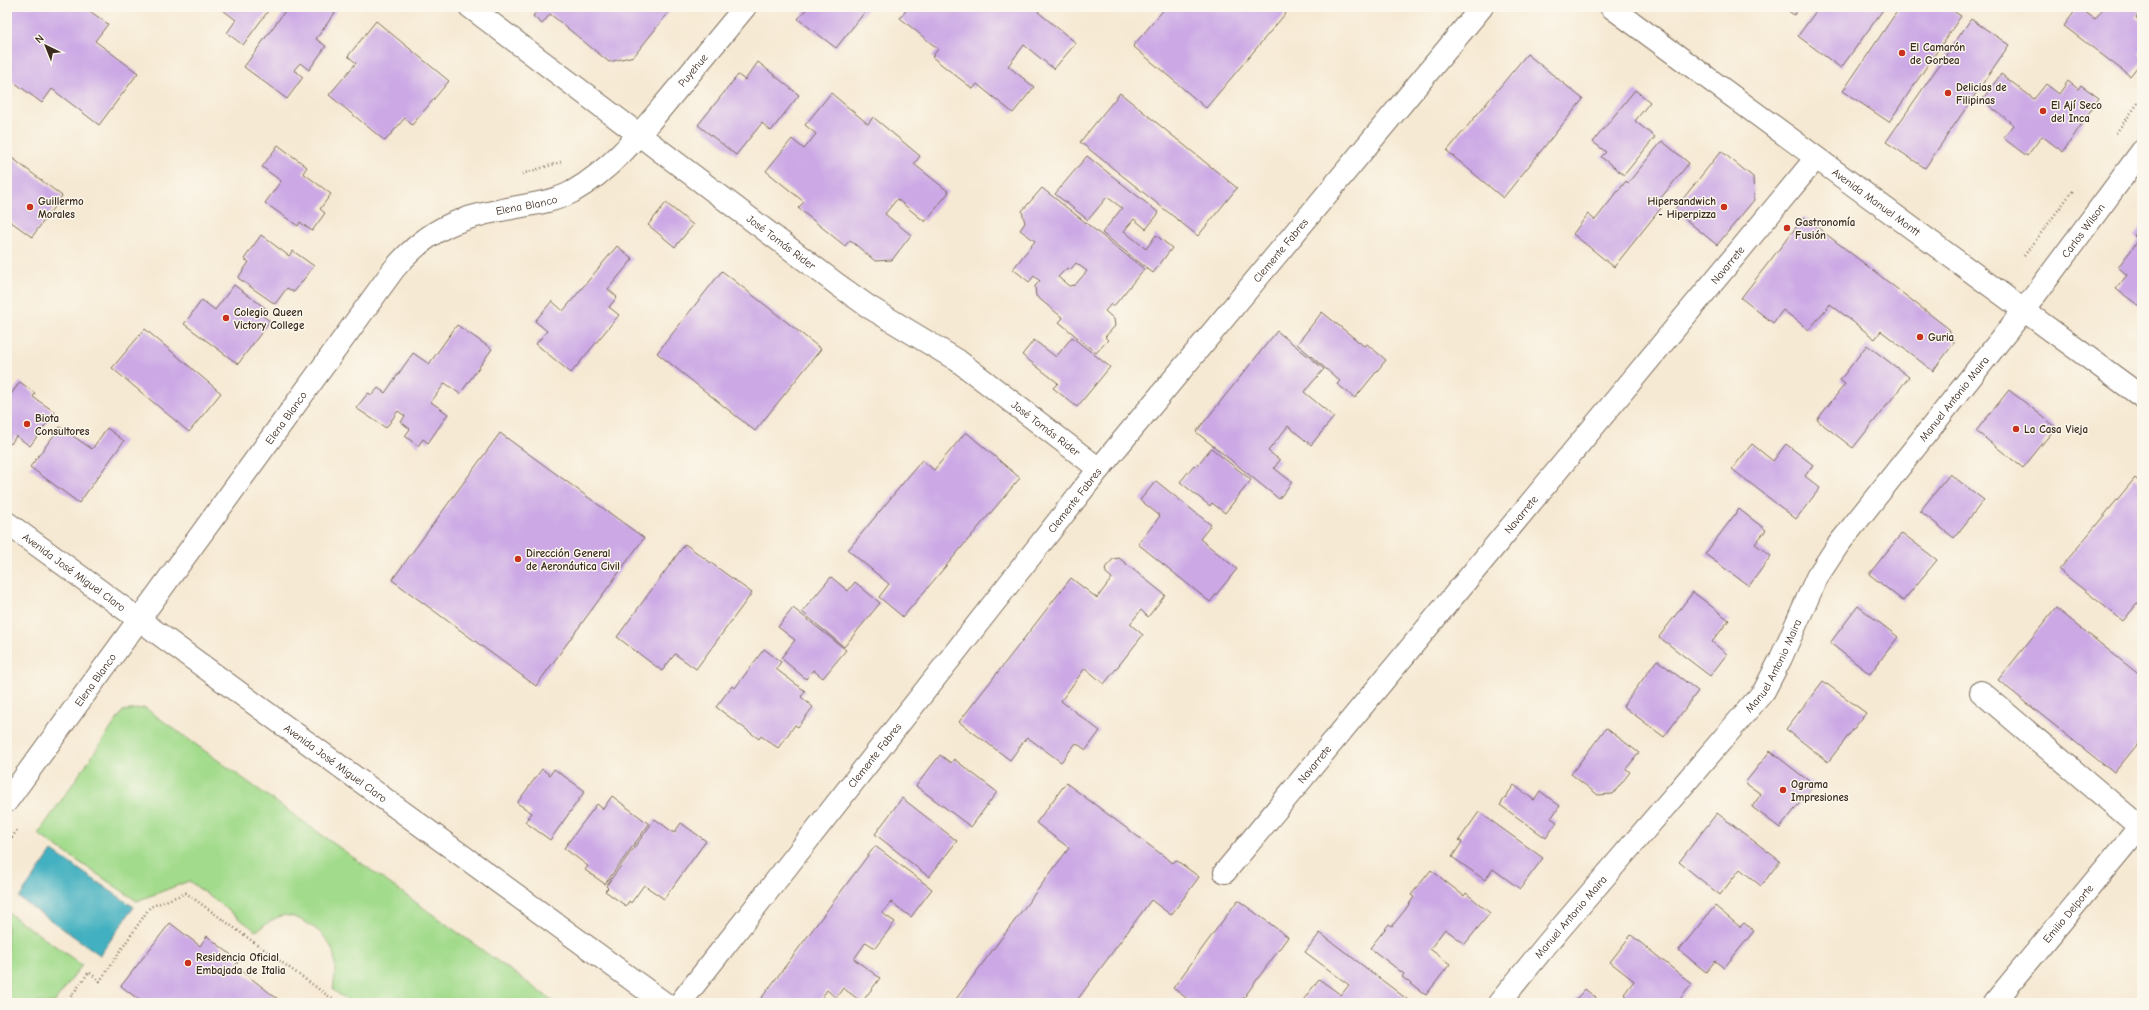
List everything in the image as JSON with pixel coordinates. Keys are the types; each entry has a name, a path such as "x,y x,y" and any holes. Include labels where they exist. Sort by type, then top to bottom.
{"street":[{"name":"José Tomás Rider","path":"470,7 838,285 869,307 957,360 1099,469"},
{"name":"Puyehue","path":"640,134 745,7"},
{"name":"Clemente Fabres","path":"680,1003 1099,469 1482,7"},
{"name":"Avenida Manuel Montt","path":"1611,7 2142,397"},
{"name":"Elena Blanco","path":"7,801 138,618 394,269 410,250 430,234 451,222 473,215 533,204 570,193 607,167 640,134"},
{"name":"Carlos Wilson","path":"2024,310 2142,151"},
{"name":"Navarrete","path":"1225,872 1816,158"},
{"name":"Manuel Antonio Maira","path":"1499,1003 1547,944 1764,691 1781,658 1818,577 1838,545 2024,310"},
{"name":"Avenida José Miguel Claro","path":"7,523 664,1003"},
{"path":"1981,692 2141,826"},
{"name":"Emilio Delporte","path":"1994,1003 2141,826"}],"path":[{"path":"66,1003 89,972 100,981 150,908 186,893 338,1003"}],"green space":[{"path":"145,708 556,1003 351,1003 333,990 335,979 335,959 329,944 317,930 298,918 281,916 256,931 189,881 137,901 38,834 123,711"},
{"path":"7,912 82,965 54,1003 7,1003"}],"water":[{"path":"52,851 134,907 100,955 19,898"}],"building":[{"path":"7,7 84,7 108,24 95,41 138,73 99,125 52,89 42,103 7,77"},
{"path":"219,7 271,7 243,45 227,33 236,20"},
{"path":"288,7 339,7 316,39 326,46 309,70 300,63 294,70 303,77 287,99 244,67"},
{"path":"540,7 673,7 634,56 609,62 550,14 542,24 533,16"},
{"path":"808,7 869,7 836,48 798,19"},
{"path":"909,7 1042,7 1038,12 1076,43 1054,69 1024,45 1008,66 1034,87 1013,113 977,84 973,89 932,57 938,49 900,18"},
{"path":"1166,7 1291,7 1206,108 1133,46"},
{"path":"1783,7 1800,7 1794,15"},
{"path":"1819,7 1885,7 1841,68 1798,36"},
{"name":"El Camarón de Gorbea","path":"1900,7 1947,7 1961,16 1889,122 1843,91"},
{"path":"2078,7 2095,19 2104,7 2142,7 2142,10 2136,18 2142,22 2142,50 2139,54 2142,56 2142,61 2130,76 2064,26"},
{"name":"Delicias de Filipinas","path":"1971,19 2009,45 1925,168 1886,142"},
{"path":"376,21 449,81 412,125 405,118 385,141 329,95 356,63 348,56"},
{"path":"1527,54 1583,99 1503,198 1447,151"},
{"path":"758,62 799,95 771,131 762,123 736,155 698,125 738,75 745,80"},
{"name":"El Ají Seco del Inca","path":"2001,74 2034,99 2046,84 2059,94 2068,81 2078,89 2081,85 2099,98 2063,152 2042,136 2027,156 2003,138 2014,125 1982,100"},
{"path":"1635,90 1650,102 1635,121 1655,137 1624,175 1601,157 1606,152 1593,142"},
{"path":"831,93 868,124 873,117 920,156 914,164 949,192 925,222 897,199 885,214 911,235 892,260 875,261 850,240 845,246 798,208 804,202 766,171 792,139 804,149 816,134 805,125"},
{"path":"1120,93 1237,188 1198,236 1080,142"},
{"path":"1662,141 1689,163 1656,204 1661,208 1614,267 1573,234 1588,214 1595,220 1626,181 1628,183"},
{"path":"278,145 307,167 303,173 331,194 320,209 325,213 312,231 300,222 298,226 265,203 281,181 262,167"},
{"path":"1721,151 1753,177 1754,200 1717,245 1674,210"},
{"name":"Guillermo Morales","path":"7,154 62,196 32,237 7,219"},
{"path":"1087,156 1159,213 1146,229 1134,219 1124,231 1146,249 1156,235 1172,248 1153,273 1102,233 1122,208 1107,197 1088,220 1055,194"},
{"path":"1042,188 1144,269 1113,307 1111,304 1105,311 1114,319 1115,326 1105,337 1108,340 1096,353 1059,322 1063,318 1036,296 1035,286 1040,281 1034,276 1029,282 1013,269 1035,241 1020,230 1025,223 1022,211","holes":["1076,263 1087,271 1075,285 1069,286 1058,277 1067,268 1070,270"]},
{"path":"666,203 693,225 675,247 648,225"},
{"path":"1804,217 1949,329 1954,343 1933,371 1881,331 1875,339 1830,304 1809,330 1783,310 1773,323 1741,298"},
{"path":"2142,224 2142,308 2116,289 2127,275 2118,267 2139,240 2134,236"},
{"path":"261,235 289,256 293,251 314,266 294,292 287,288 275,304 238,278 249,262 244,259"},
{"path":"617,246 633,259 608,289 617,297 609,307 619,315 571,373 536,344 547,331 535,321 552,301 563,311"},
{"path":"722,271 821,349 755,431 657,353"},
{"path":"234,285 268,310 263,316 270,321 238,364 184,324 202,300 215,310"},
{"path":"1322,312 1364,346 1367,344 1386,360 1355,398 1337,384 1340,381 1297,344"},
{"path":"457,325 492,349 460,394 445,383 431,402 448,414 428,443 423,439 418,446 405,436 410,429 401,422 405,416 398,411 386,428 356,408 368,393 372,395 378,388 385,393 413,353 429,364"},
{"path":"145,329 221,393 189,432 112,368"},
{"path":"1277,331 1324,369 1304,392 1334,417 1311,445 1288,426 1268,451 1280,460 1274,468 1292,482 1279,499 1196,432"},
{"path":"1072,337 1110,367 1077,407 1053,388 1058,383 1022,355 1034,340 1056,357"},
{"path":"1867,345 1909,377 1853,448 1817,420 1845,384 1840,380"},
{"name":"Biota Consultores","path":"20,382 35,393 33,397 55,412 30,446 16,436 11,444 7,441 7,395 9,397"},
{"name":"La Casa Vieja","path":"2009,390 2056,427 2023,468 1976,431"},
{"path":"60,427 92,449 107,428 124,441 79,503 30,467"},
{"path":"966,432 1020,478 903,617 879,597 889,584 848,550 922,460 934,470"},
{"name":"Dirección General de Aeronáutica Civil","path":"500,433 644,538 536,686 392,580"},
{"path":"1752,444 1773,461 1786,444 1813,465 1805,476 1820,488 1796,519 1732,469"},
{"path":"1211,448 1251,480 1225,513 1212,503 1210,506 1180,482 1194,465 1196,467"},
{"path":"1950,474 1984,500 1954,538 1920,511"},
{"path":"2135,478 2142,484 2142,598 2123,621 2059,570"},
{"path":"1156,481 1211,525 1200,539 1237,569 1210,602 1138,544 1160,516 1140,500"},
{"path":"1739,509 1766,530 1755,544 1771,556 1749,586 1705,554"},
{"path":"1902,533 1937,560 1903,601 1869,574"},
{"path":"685,544 752,593 696,669 675,654 662,671 617,637"},
{"path":"1119,558 1165,595 1148,617 1141,610 1130,624 1143,635 1104,684 1085,668 1061,701 1100,731 1086,750 1076,743 1061,762 1027,737 1010,760 959,722 1071,578 1097,598 1112,578 1106,573 1105,568 1113,559"},
{"path":"831,577 848,591 855,582 880,603 844,647 802,612"},
{"path":"1693,592 1729,620 1712,642 1727,654 1710,676 1659,637"},
{"path":"1858,606 1898,637 1870,674 1830,643"},
{"path":"793,608 846,650 823,678 813,670 806,679 781,658 795,640 778,627"},
{"path":"2056,608 2142,677 2142,739 2114,773 1998,680"},
{"path":"764,649 781,662 776,669 805,691 801,697 813,707 798,727 795,725 778,748 761,736 759,739 716,707 732,686 735,688"},
{"path":"1657,660 1698,691 1664,737 1623,706"},
{"path":"1823,681 1866,713 1828,762 1786,729"},
{"path":"1606,728 1639,753 1626,769 1630,772 1613,794 1598,795 1571,774"},
{"name":"Ograma Impresiones","path":"1770,751 1814,785 1780,828 1752,807 1761,794 1745,783"},
{"path":"940,755 951,763 954,759 997,792 971,827 916,786"},
{"path":"542,769 550,775 554,769 585,791 550,840 525,822 532,813 517,803"},
{"path":"1066,783 1173,863 1176,860 1199,877 1171,915 1151,900 1075,1003 953,1003 1069,848 1036,823"},
{"path":"1514,785 1534,800 1540,791 1560,806 1551,818 1557,822 1546,838 1500,805"},
{"path":"612,796 649,824 605,884 585,870 588,866 564,848 597,804 603,809"},
{"path":"902,798 957,841 929,877 875,834"},
{"path":"1479,812 1543,858 1520,889 1493,869 1485,880 1452,857 1462,842 1459,840"},
{"path":"1717,813 1780,861 1761,886 1740,869 1720,895 1679,862"},
{"path":"655,819 674,833 681,823 706,841 664,899 644,885 631,903 629,901 626,906 605,891 608,888 606,886"},
{"path":"875,846 932,889 911,917 891,902 882,913 895,922 875,948 866,942 854,959 880,978 862,1002 843,988 836,998 827,990 819,1002 821,1003 764,1003 760,1000"},
{"path":"1431,870 1464,896 1466,893 1490,913 1465,944 1445,929 1430,949 1450,964 1426,995 1402,977 1404,974 1370,948 1389,924 1392,926 1405,910 1414,897 1411,895"},
{"path":"1238,900 1288,937 1240,1003 1193,1003 1173,988"},
{"path":"1715,906 1740,927 1744,923 1754,931 1724,968 1715,961 1706,972 1679,950"},
{"name":"Residencia Oficial Embajada de Italia","path":"170,923 200,946 207,936 239,961 235,966 283,1003 143,1003 121,986"},
{"path":"1320,933 1412,1003 1301,1003 1319,979 1341,995 1349,985 1305,952"},
{"path":"1631,935 1692,984 1677,1003 1635,1003 1624,994 1634,981 1610,962"},
{"path":"1585,989 1602,1003 1573,1003"}],"place":[{"name":"El Camarón de Gorbea","path":"1902,53"},
{"name":"Delicias de Filipinas","path":"1948,93"},
{"name":"El Ají Seco del Inca","path":"2043,111"},
{"name":"Guillermo Morales","path":"30,207"},
{"name":"Hipersandwich - Hiperpizza","path":"1724,207"},
{"name":"Gastronomía Fusión","path":"1787,228"},
{"name":"Colegio Queen Victory College","path":"226,318"},
{"name":"Guria","path":"1920,337"},
{"name":"Biota Consultores","path":"27,424"},
{"name":"La Casa Vieja","path":"2016,429"},
{"name":"Dirección General de Aeronáutica Civil","path":"518,559"},
{"name":"Ograma Impresiones","path":"1783,790"},
{"name":"Residencia Oficial Embajada de Italia","path":"188,963"}]}
